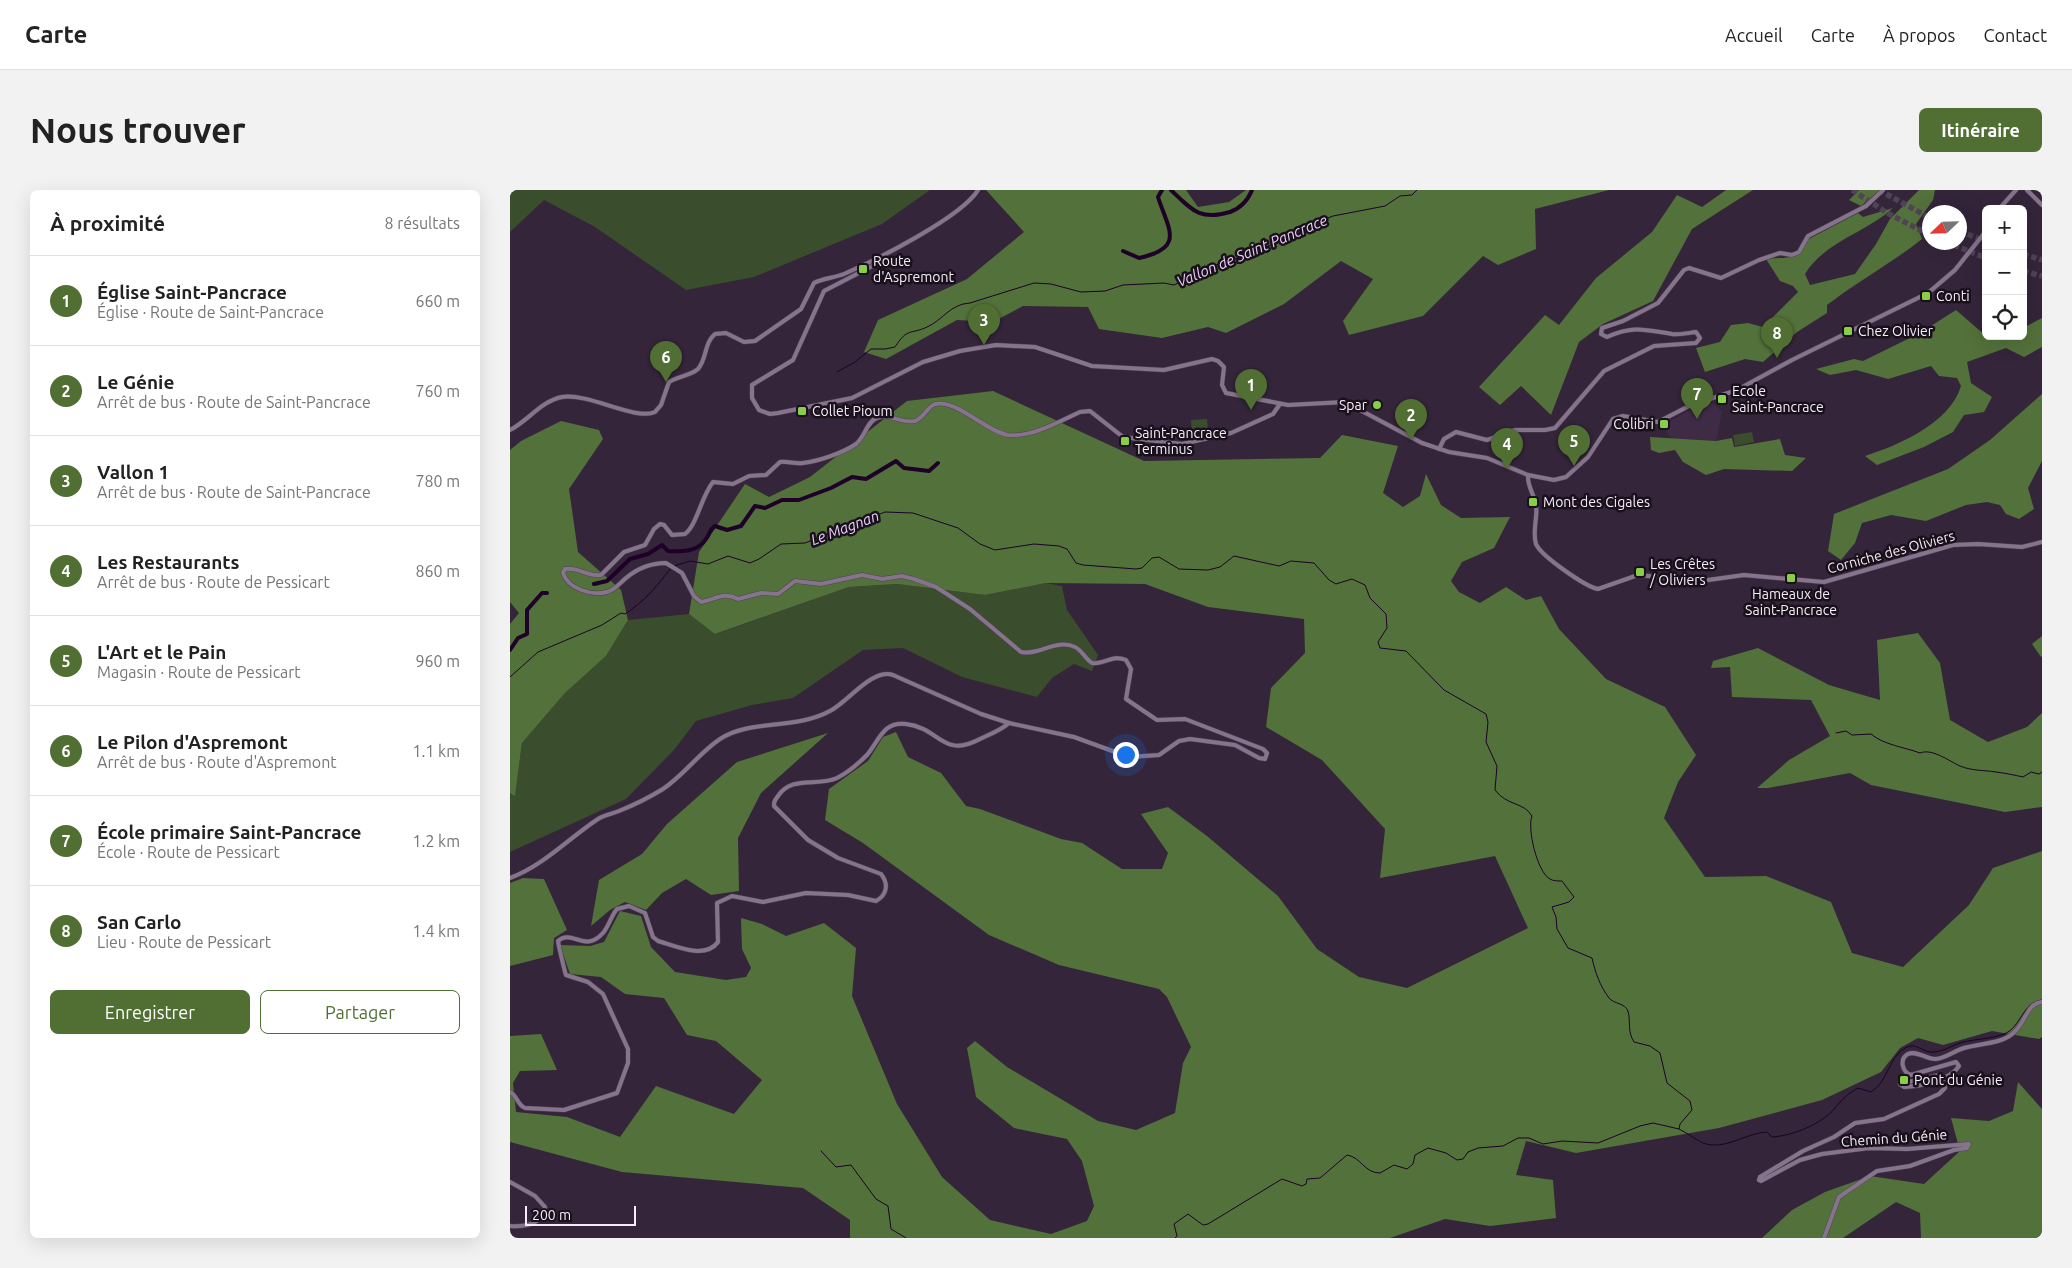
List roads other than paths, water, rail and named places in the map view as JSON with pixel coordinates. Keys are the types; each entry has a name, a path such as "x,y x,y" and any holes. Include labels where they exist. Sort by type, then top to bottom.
{"street":[{"path":"510,430 542,406 559,398 572,397 602,403 637,414 655,412 661,405 669,382 690,374 700,367 712,336 723,333 744,342 756,341 801,309 814,283 840,275 880,258 955,212 972,198 978,190"},
{"path":"1438,448 1444,439 1456,432 1487,440 1515,430 1555,428 1604,371 1654,346 1696,343 1700,338 1696,332 1674,334 1641,328 1630,328 1603,336 1600,330 1602,328 1623,321 1658,303 1684,270 1689,268 1721,278 1759,260 1780,253 1792,255 1799,252 1808,236 1866,206 1883,190"},
{"path":"2003,205 2016,190"},
{"path":"2027,190 2042,205"},
{"path":"880,258 878,263 824,291 793,360 752,385 752,398 759,410 770,414 832,403 860,395 917,364 964,350 1005,345 1035,347 1092,366 1161,370 1212,359 1218,361 1224,367 1222,385 1225,392 1280,404 1297,405 1345,402 1362,409 1409,437 1438,448 1487,458 1528,475 1554,480 1562,479 1590,454 1610,421 1617,416 1655,422 1662,421 1690,406 1737,390 1783,364 1928,292 1955,270 1982,236"},
{"path":"510,878 550,855 598,819 662,790 677,779 720,739 742,730 798,723 823,715 882,674 893,675 981,714 1009,723 1074,737 1129,757 1162,754 1176,742 1187,739 1235,745 1262,760 1268,756 1263,750 1191,721 1178,718 1157,720 1146,710 1128,702 1125,696 1131,669 1126,660 1118,657 1102,663 1092,664 1078,648 1068,645 1021,652 970,609 936,587 914,579 902,576 882,579 862,575 821,584 795,581 778,594 761,593 738,599 732,596 718,596 701,602 694,596 682,573 670,565 658,563 646,566 615,588 601,592 575,588 563,575 564,570 569,568 578,568 592,575 604,574 624,552 645,545 654,529 660,524 664,525 672,535 685,534 692,527 699,505 712,482 733,484 746,477 766,475 780,462 805,462 834,454 858,443 865,435 872,421 878,417 912,421 921,418 933,405 940,404 964,413 1001,434 1023,435 1090,411 1096,414 1117,434 1182,444 1231,433 1273,414 1280,404"},
{"name":"Corniche des Oliviers","path":"1528,475 1528,483 1536,504 1537,546 1580,581 1598,589 1638,575 1701,580 1744,575 1824,582 1953,545 1978,544 2022,547 2042,542"},
{"path":"510,1092 514,1094 520,1105 525,1108 564,1110 614,1094 623,1081 629,1059 628,1049 603,994 588,982 566,975 564,962 557,946 562,936 568,936 581,943 589,942 603,932 617,909 629,906 645,913 653,937 658,941 689,950 709,950 718,942 718,904 732,896 763,902 806,893 848,895 876,902 885,894 885,879 881,874 838,858 802,835 774,806 774,801 781,791 788,786 800,782 828,782 846,773 868,754 885,730 895,724 921,727 946,743 964,747 1009,723"},
{"name":"Chemin du Génie","path":"1824,1238 1840,1197 1877,1171 1910,1166 1954,1150 1967,1148 1969,1144 1907,1149 1869,1148 1822,1154 1800,1160 1762,1181 1759,1180 1760,1177 1803,1150 1834,1138 1855,1123 1884,1119 1939,1094 1945,1088 1944,1081 1939,1075 1900,1084 1904,1088 1928,1083 1949,1075 1959,1066 1956,1062 1910,1075 1906,1074 1903,1067 1903,1061 1907,1055 1913,1053 1935,1059 1963,1048 2003,1039 2020,1028 2030,1007 2042,1002"},
{"path":"510,1182 542,1201 545,1207 544,1213 535,1222 524,1226 510,1226"}],"waterway":[{"path":"1123,251 1139,258 1154,254 1163,249 1168,243 1170,236 1169,228 1158,197 1162,190"},
{"path":"1171,190 1197,212 1211,215 1230,212 1238,208 1252,190"},
{"name":"Vallon de Saint Pancrace","path":"837,372 855,362 871,349 895,347 909,332 933,324 952,309 963,304 1034,283 1051,284 1081,292 1105,291 1123,285 1164,283 1174,285 1216,265 1254,253 1310,225 1333,216 1385,206 1400,196 1412,195 1417,190"},
{"path":"594,584 607,581 630,559 648,554 662,545 668,551 689,550 699,547 715,526 727,530 741,526 755,506 765,508 782,500 799,500 831,488 852,477 866,479 896,461 904,468 929,471 938,463"},
{"name":"Le Magnan","path":"674,566 690,561 708,564 728,556 750,563 781,544 805,543 885,512 913,513 958,528 980,544 995,550 1034,544 1059,546 1067,549 1076,563 1083,565 1136,569 1142,568 1152,558 1159,557 1179,569 1208,570 1220,567 1234,556 1279,566 1291,561 1314,563 1329,580 1336,584 1352,579 1365,585 1370,598 1386,614 1387,628 1378,642 1380,648 1406,651 1444,690 1486,714 1488,722 1486,742 1497,766 1495,790 1505,799 1525,808 1532,816 1532,839 1541,868 1550,879 1562,881 1574,897 1569,902 1552,907 1556,917 1557,929 1568,948 1592,958 1598,979 1609,998 1627,1008 1634,1042 1650,1046 1660,1053 1667,1083 1690,1101 1692,1110 1680,1124 1679,1129 1703,1143 1719,1145 1759,1133 1767,1132 1772,1137 1797,1132 1815,1124 1829,1114 1845,1097 1858,1088 1871,1092 1877,1088 1899,1052 1905,1048 1915,1046 1934,1052 1963,1042 2004,1034 2015,1026 2025,1010 2035,1002 2042,1000"},
{"name":"Le Magnan","path":"510,677 538,652 602,625 621,613 625,614 644,599 671,568"},
{"path":"510,650 518,638 527,634 527,610 542,593 547,593"},
{"path":"1836,733 1846,731 1852,735 1871,734 1888,743 1920,753 1930,752 1969,769 2023,777 2031,772 2039,774 2042,772"},
{"path":"1175,1238 1177,1236 1174,1224 1188,1214 1203,1225 1208,1224 1282,1179 1302,1186 1306,1184 1307,1179 1320,1178 1347,1155 1352,1156 1366,1168 1380,1173 1394,1165 1407,1169 1413,1164 1415,1155 1428,1148 1446,1153 1457,1160 1463,1159 1468,1152 1478,1148 1503,1146 1518,1138 1529,1138 1543,1144 1562,1141 1598,1143 1640,1126 1653,1123 1679,1129"},
{"path":"821,1151 836,1167 851,1165 876,1199 888,1206 891,1229 906,1238"}],"tunnel":[{"path":"1852,190 1889,214 1922,231"},
{"path":"1879,190 1922,214"},
{"path":"1967,234 1982,240"},
{"path":"1966,250 1982,256"},
{"path":"2027,255 2042,260"},
{"path":"2027,272 2042,276"}],"place":[{"name":"Route d'Aspremont","path":"863,269"},
{"name":"Conti","path":"1926,296"},
{"name":"Chez Olivier","path":"1848,331"},
{"name":"Vallon 1","path":"984,345"},
{"name":"San Carlo","path":"1777,358"},
{"name":"Le Pilon d'Aspremont","path":"666,382"},
{"name":"Ecole Saint-Pancrace","path":"1722,399"},
{"name":"Spar","path":"1377,405"},
{"name":"Église Saint-Pancrace","path":"1251,410"},
{"name":"Collet Pioum","path":"802,411"},
{"name":"École primaire Saint-Pancrace","path":"1697,419"},
{"name":"Colibri","path":"1664,424"},
{"name":"Le Génie","path":"1411,440"},
{"name":"Saint-Pancrace Terminus","path":"1125,441"},
{"name":"L'Art et le Pain","path":"1574,466"},
{"name":"Les Restaurants","path":"1507,469"},
{"name":"Mont des Cigales","path":"1533,502"},
{"name":"Les Crêtes / Oliviers","path":"1640,572"},
{"name":"Hameaux de Saint-Pancrace","path":"1791,578"},
{"name":"Pont du Génie","path":"1904,1080"}]}
